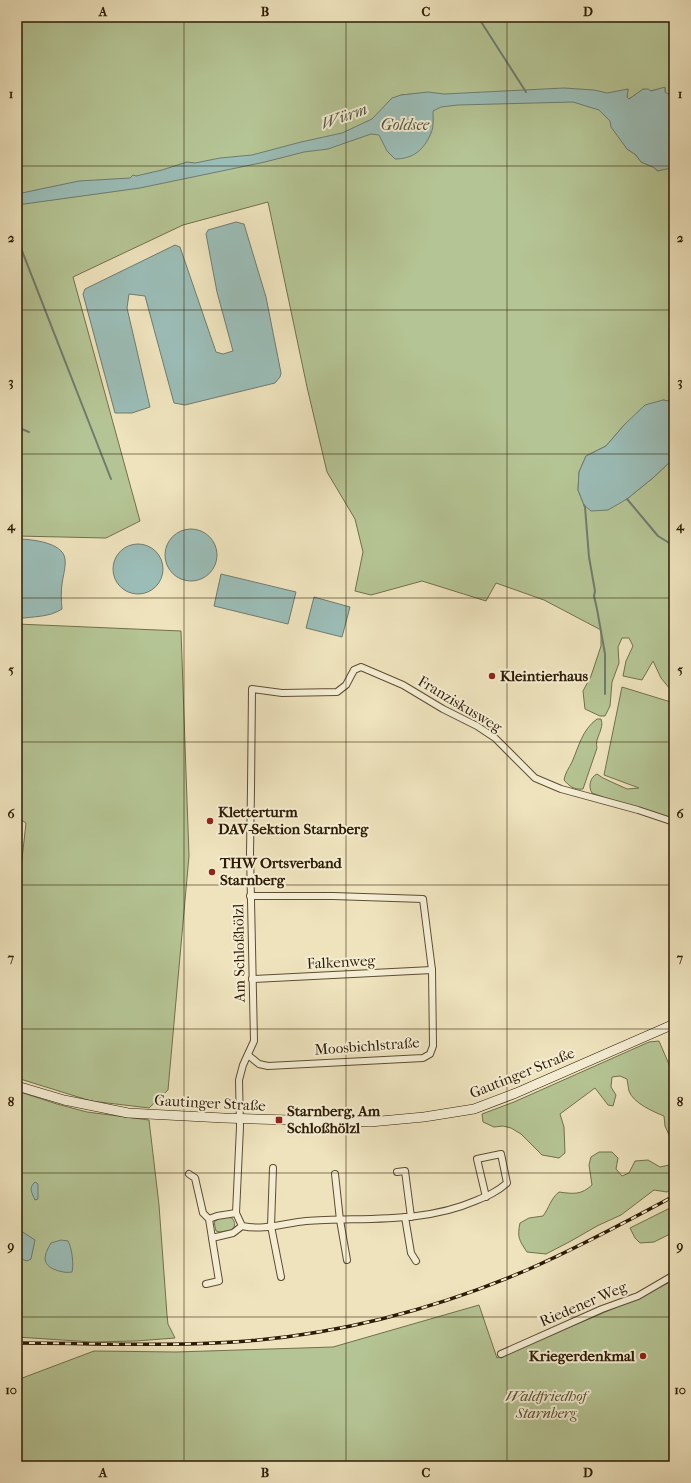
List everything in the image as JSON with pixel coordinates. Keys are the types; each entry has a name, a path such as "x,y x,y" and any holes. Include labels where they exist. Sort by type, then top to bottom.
{"main road":[{"name":"Gautinger Straße","path":"17,1086 64,1100 128,1112 240,1118 370,1122 424,1117 474,1109 516,1094 674,1024"}],"street":[{"name":"Franziskusweg","path":"346,685 354,670 361,667 403,685 477,726 495,738 535,778 561,789 631,808 674,822"},
{"name":"Am Schloßhölzl","path":"236,1213 240,1118 239,1080 243,1065 254,1042 250,896 252,689 282,693 328,693 337,692 346,685"},
{"name":"Moosbichlstraße","path":"248,1055 259,1064 268,1066 423,1058 430,1054 433,1046 432,970 424,899 333,896 250,896"},
{"name":"Falkenweg","path":"252,979 432,970"},
{"path":"209,1219 236,1213 242,1226 253,1229 305,1221 408,1217 439,1213 486,1197 499,1190 506,1183 501,1154 477,1159 486,1197"},
{"path":"273,1168 271,1226 281,1278"},
{"path":"397,1172 405,1171 411,1253 416,1261"},
{"path":"189,1174 195,1178 203,1213 209,1219 219,1281 206,1284"},
{"path":"335,1174 340,1220 347,1260"},
{"path":"212,1238 233,1233 242,1226"},
{"name":"Riedener Weg","path":"501,1354 602,1309 638,1296 674,1275"}],"green space":[{"path":"17,17 674,17 674,91 668,94 665,93 665,88 641,91 629,99 627,97 628,89 599,110 610,121 627,149 636,155 641,162 658,171 667,168 674,168 674,402 663,400 625,424 606,446 586,456 579,472 578,490 584,505 627,499 674,458 674,694 661,678 653,661 642,680 623,676 626,661 633,646 629,638 622,638 618,647 619,663 612,682 610,706 605,716 600,716 585,709 583,691 591,676 601,646 601,630 544,600 496,583 486,601 422,581 371,595 355,591 363,552 355,519 327,472 307,387 268,202 183,225 73,277 140,521 106,538 17,536","holes":["428,93 395,159 401,95"]},
{"path":"17,624 181,631 189,856 168,1090 149,1108 91,1101 17,1078 17,904 26,823 17,817"},
{"path":"622,687 674,703 674,822 592,793 591,791 591,780 597,774 627,789 639,788 604,775"},
{"path":"597,719 601,719 602,726 596,744 597,748 583,789 574,788 564,780 565,775 584,733"},
{"path":"659,1041 674,1076 674,1146 665,1126 664,1116 639,1103 629,1091 627,1079 620,1076 612,1077 611,1087 616,1095 613,1106 608,1105 595,1088 560,1114 564,1127 565,1153 559,1158 542,1155 521,1134 511,1128 503,1126 494,1127 483,1122 482,1114 514,1102 649,1042"},
{"path":"17,1091 87,1112 149,1120 159,1205 168,1324 175,1338 92,1342 17,1337"},
{"path":"599,1152 612,1152 618,1158 616,1169 622,1176 629,1173 635,1161 648,1160 660,1167 669,1165 674,1160 674,1188 667,1192 654,1190 621,1215 597,1226 546,1254 527,1252 519,1238 520,1223 529,1218 543,1216 554,1197 559,1192 577,1193 584,1191 592,1185 589,1165 591,1157"},
{"path":"674,1206 674,1232 654,1242 640,1243 635,1238 630,1228"},
{"path":"220,1218 232,1218 234,1221 235,1225 232,1230 220,1232 216,1231 214,1222"},
{"name":"Waldfriedhof Starnberg","path":"674,1280 674,1466 17,1466 17,1380 94,1351 176,1352 333,1347 479,1305 497,1358 638,1298"}],"water":[{"name":"Goldsee","path":"665,87 665,92 668,94 674,91 674,168 658,171 641,162 636,155 627,149 611,127 610,121 599,110 573,102 458,105 441,107 433,111 433,128 425,144 417,152 401,159 395,159 387,151 379,135 371,134 328,149 304,152 265,162 140,188 17,205 17,194 79,181 130,178 133,175 136,176 162,170 187,162 195,163 220,158 252,155 342,133 372,119 392,98 401,95 428,92 444,94 564,88 594,90 607,93 628,89 627,97 629,99 643,89 648,89 651,91"},
{"path":"236,222 244,224 266,297 281,373 280,377 275,383 185,405 174,403 145,296 129,294 127,308 150,407 132,413 115,413 83,294 85,289 175,245 180,247 216,352 223,354 233,351 217,292 206,234 208,230"},
{"path":"663,400 674,402 674,458 627,499 608,510 591,511 584,505 578,490 579,472 586,456 606,446 625,424 645,405"},
{"path":"186,529 196,529 210,536 217,550 217,560 210,574 196,581 186,581 176,577 169,570 165,560 165,550 169,540 176,533"},
{"path":"17,539 37,541 52,545 63,553 65,568 61,590 62,609 57,612 17,619"},
{"path":"138,544 148,546 156,551 161,559 163,569 161,579 156,587 148,592 138,594 128,592 120,587 115,579 113,569 115,559 120,551 128,546"},
{"path":"221,574 296,592 288,624 214,606"},
{"path":"314,597 350,607 342,637 306,628"},
{"path":"35,1182 38,1184 38,1199 35,1200 31,1188"},
{"path":"21,1231 35,1240 31,1259 27,1261 21,1259 17,1246 17,1234"},
{"path":"61,1240 68,1241 72,1252 72,1272 64,1272 53,1269 46,1263 46,1252 51,1243"}],"waterway":[{"path":"478,17 526,92"},
{"path":"17,238 111,479"},
{"path":"17,427 29,432"},
{"path":"627,499 658,536 674,546"},
{"path":"584,505 589,557 595,591 594,596 605,654 605,694"}],"railway":[{"path":"17,1343 219,1343 284,1337 355,1325 425,1307 493,1284 564,1253 674,1196"}],"place":[{"name":"Kleintierhaus","path":"492,676"},
{"name":"Kletterturm DAV-Sektion Starnberg","path":"210,821"},
{"name":"THW Ortsverband Starnberg","path":"212,872"},
{"name":"Starnberg, Am Schloßhölzl","path":"279,1120"},
{"name":"Kriegerdenkmal","path":"643,1356"}],"water label":[{"name":"Würm","path":"344,116"}]}
